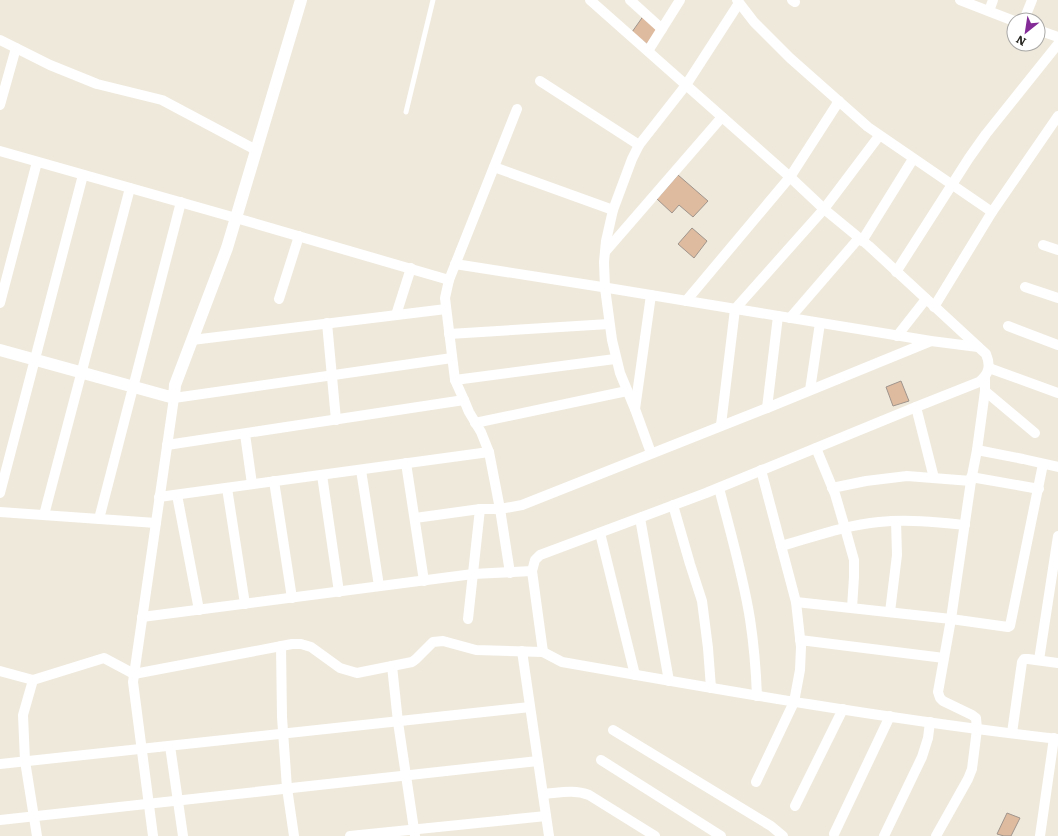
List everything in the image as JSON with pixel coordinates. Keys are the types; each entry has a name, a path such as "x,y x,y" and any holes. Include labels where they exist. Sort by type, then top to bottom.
{"street":[{"path":"153,836 133,682 175,385 227,248 301,0"},
{"path":"590,0 790,177 824,209 861,239 986,354 989,362 977,450 971,479 951,619 938,692 940,698 972,714 976,718 977,729 972,769 968,779 936,836"},
{"path":"630,0 662,28"},
{"path":"648,51 680,0"},
{"path":"960,0 1006,18"},
{"path":"989,11 993,0"},
{"path":"1027,12 1032,0"},
{"path":"651,453 616,359 609,324 605,288 604,262 606,241 613,210 632,159 639,145 686,85 738,1 754,22 790,58 879,136 992,212"},
{"path":"1046,33 1058,37"},
{"path":"0,40 15,50 97,84 162,100 256,150"},
{"path":"896,272 986,134 1058,44"},
{"path":"0,48 15,50"},
{"path":"0,105 15,50"},
{"path":"540,82 639,145"},
{"path":"686,301 790,177 839,101"},
{"path":"510,573 490,452 481,432 469,412 455,380 445,298 449,280 455,264 517,109"},
{"path":"934,307 992,212 1058,116"},
{"path":"605,252 722,117"},
{"path":"721,425 735,309 824,209 879,136"},
{"path":"0,152 181,202 449,280"},
{"path":"790,318 861,239 913,159"},
{"path":"0,303 37,162"},
{"path":"494,168 613,210"},
{"path":"0,493 83,175"},
{"path":"44,515 130,188"},
{"path":"99,518 181,202"},
{"path":"279,299 299,236"},
{"path":"1043,245 1058,250"},
{"path":"455,264 897,336 978,347"},
{"path":"396,315 411,268"},
{"path":"1025,287 1058,298"},
{"path":"635,409 651,295"},
{"path":"897,336 926,299"},
{"path":"192,340 446,309"},
{"path":"767,408 778,316"},
{"path":"327,323 336,420"},
{"path":"810,390 820,323"},
{"path":"449,334 609,324"},
{"path":"1008,326 1058,344"},
{"path":"414,518 480,509 500,509 522,505 931,341"},
{"path":"0,350 174,398 452,358"},
{"path":"455,380 616,359"},
{"path":"987,373 1058,393"},
{"path":"543,652 532,571 535,560 540,555 719,488 980,382 987,373"},
{"path":"475,423 627,391"},
{"path":"985,391 1035,433"},
{"path":"167,445 464,400"},
{"path":"916,407 934,478"},
{"path":"245,434 252,484"},
{"path":"816,448 832,488 854,560 852,608"},
{"path":"977,450 1058,467"},
{"path":"160,497 490,452"},
{"path":"406,463 424,581"},
{"path":"796,602 951,619 1008,627 1010,626 1044,464"},
{"path":"361,470 379,586"},
{"path":"756,782 794,702 800,670 800,640 796,602 761,470"},
{"path":"322,475 339,592"},
{"path":"832,488 885,478 907,476 971,479 1039,489"},
{"path":"274,481 292,598"},
{"path":"227,488 245,604"},
{"path":"719,488 740,569 750,618 757,696"},
{"path":"177,494 199,610"},
{"path":"673,505 702,601 711,688"},
{"path":"468,619 480,509"},
{"path":"0,512 156,522"},
{"path":"640,518 669,681"},
{"path":"890,612 897,555 896,521"},
{"path":"781,546 845,528 879,522 932,522 965,525"},
{"path":"600,533 635,675"},
{"path":"1039,660 1058,536"},
{"path":"142,617 474,574 532,571"},
{"path":"800,640 944,658"},
{"path":"0,671 32,680 104,658 134,674 281,646 301,644 311,647 340,668 357,673 407,663 416,659 429,646 437,641 443,641 476,650 543,652 562,662 757,696 977,729 1056,738 1040,836"},
{"path":"281,646 281,710 287,788 294,836"},
{"path":"522,651 548,836"},
{"path":"1012,733 1022,662 1024,659 1028,659 1058,663"},
{"path":"392,666 398,722 414,833"},
{"path":"32,680 23,716 25,761 37,836"},
{"path":"0,764 530,708"},
{"path":"795,806 843,709"},
{"path":"834,834 890,716"},
{"path":"884,836 922,757 928,738 930,722"},
{"path":"613,730 771,826 783,836"},
{"path":"170,746 184,836"},
{"path":"601,760 721,836"},
{"path":"0,820 538,761"},
{"path":"542,794 577,791 589,795 655,836"},
{"path":"350,836 414,833 546,816"}],"lane":[{"path":"406,112 432,0"}],"building":[{"path":"644,15 661,28 648,45 632,32"},
{"path":"678,175 708,201 693,217 679,205 672,213 657,199"},
{"path":"692,228 707,241 694,258 678,244"},
{"path":"901,381 909,401 893,406 886,387"},
{"path":"1007,813 1020,818 1011,836 997,834"}]}
